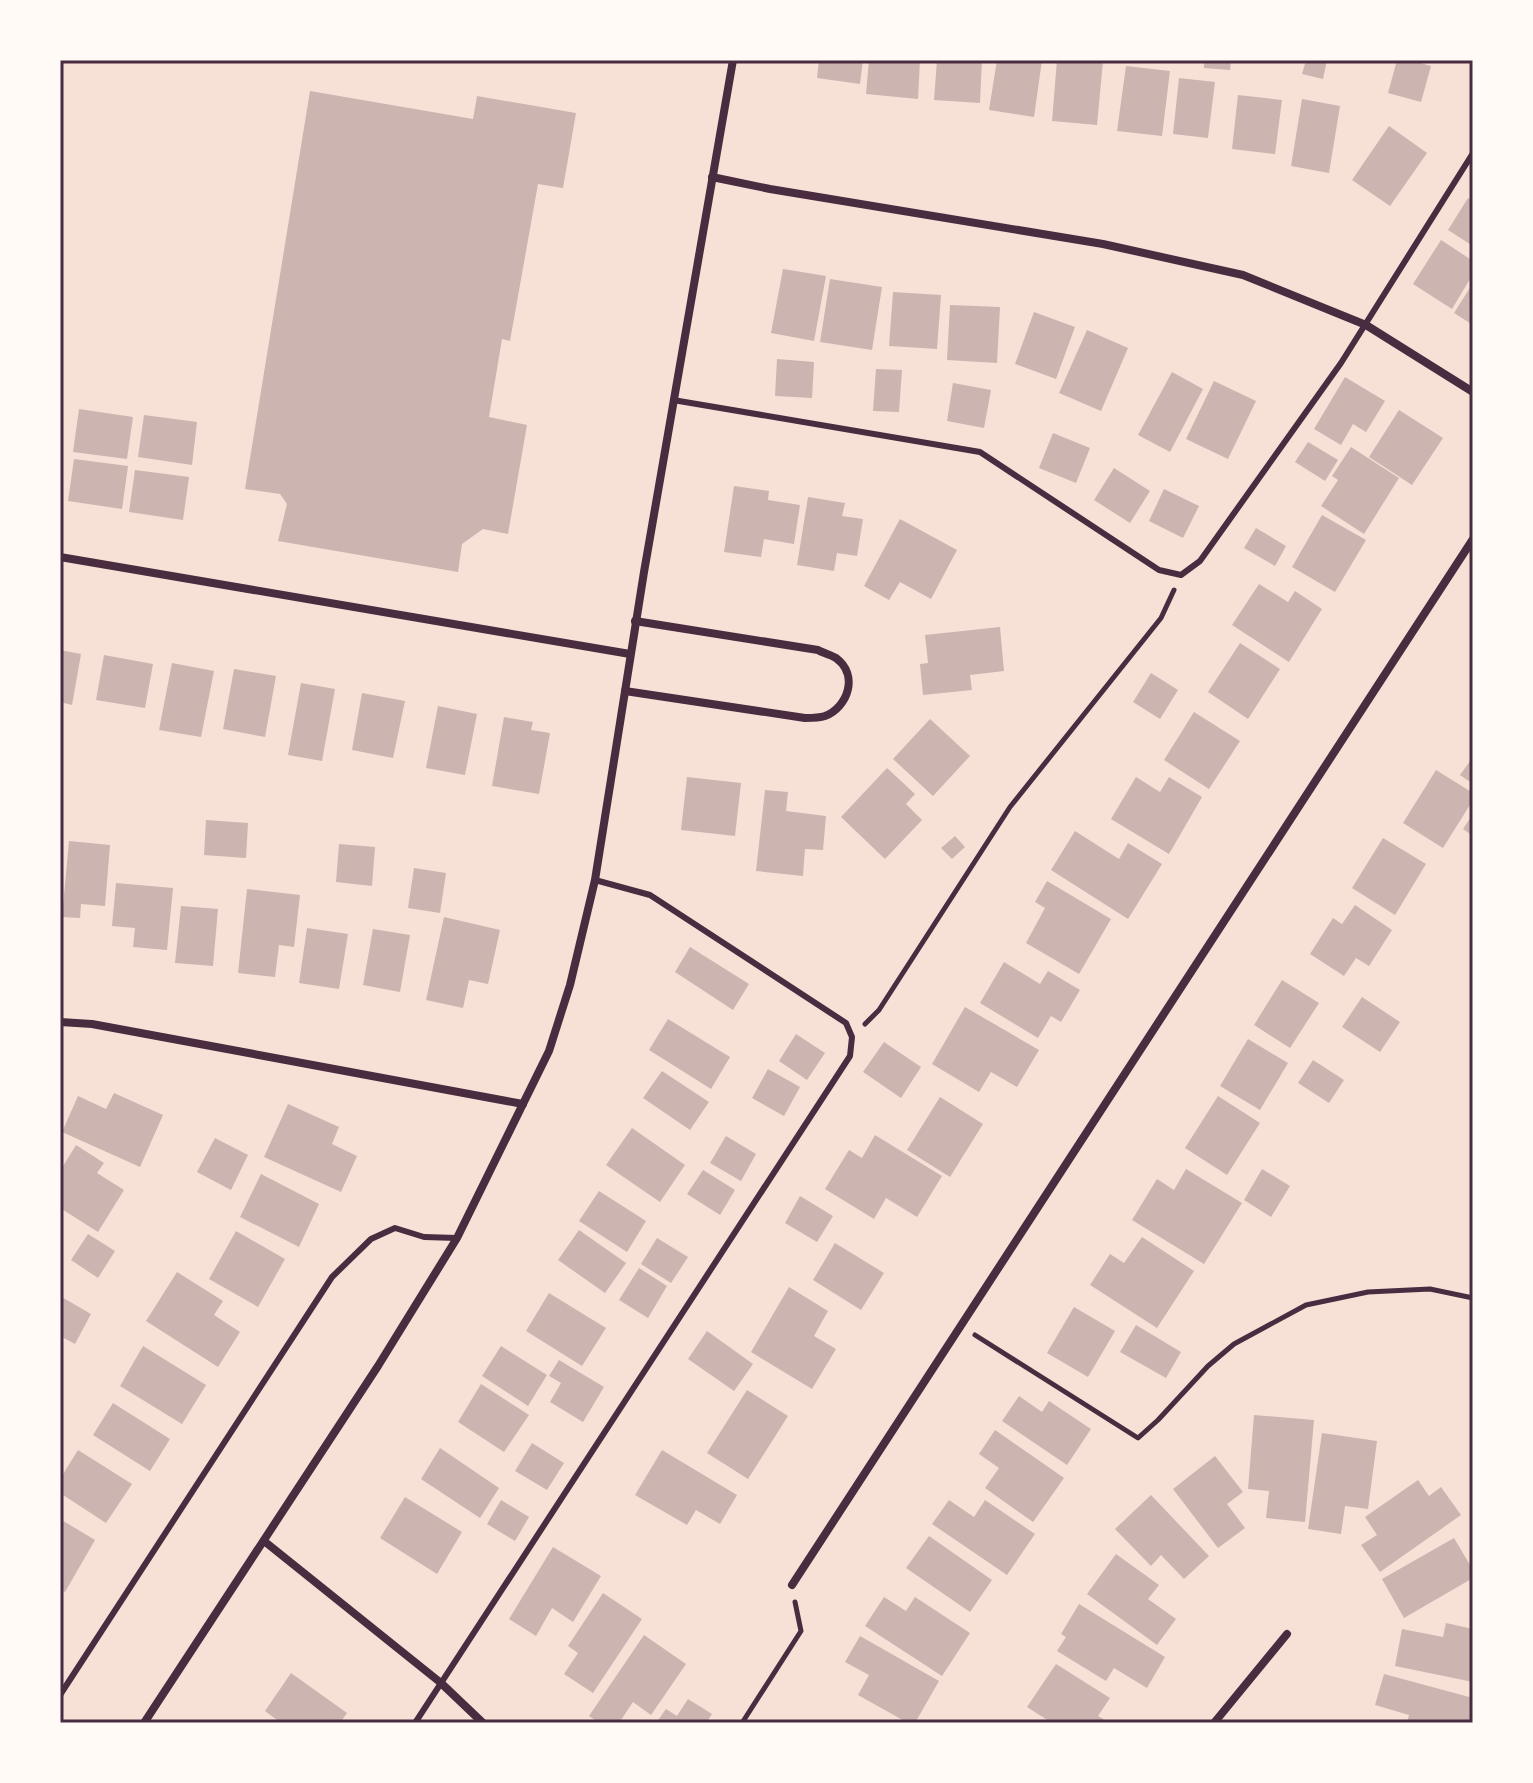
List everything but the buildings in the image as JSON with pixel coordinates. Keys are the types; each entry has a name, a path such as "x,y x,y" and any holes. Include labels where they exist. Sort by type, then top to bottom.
{"street":[{"path":"144,1723 378,1366 457,1238 549,1051 570,985 595,880 635,621 733,60"},
{"path":"712,177 1103,244 1243,275 1366,325 1473,392"},
{"path":"792,1585 1473,539"},
{"path":"60,557 630,654"},
{"path":"625,691 805,718 824,717 843,703 850,686 847,670 836,658 818,650 635,621"},
{"path":"60,1022 92,1024 523,1104"},
{"path":"264,1541 441,1683 483,1723"},
{"path":"1214,1723 1287,1634"}],"lane":[{"path":"673,400 980,452 1159,570 1181,575 1200,561 1366,325 1473,153"},
{"path":"415,1723 850,1056 852,1037 846,1023 650,895 595,880"},
{"path":"60,1695 332,1277 371,1239 395,1228 424,1237 457,1238"}],"path":[{"path":"852,1037 879,1010 1010,807 1161,618 1181,575"},
{"path":"961,1326 1138,1438 1208,1366 1234,1344 1306,1305 1368,1292 1430,1289 1473,1298"},
{"path":"742,1723 801,1631 792,1585"}]}
